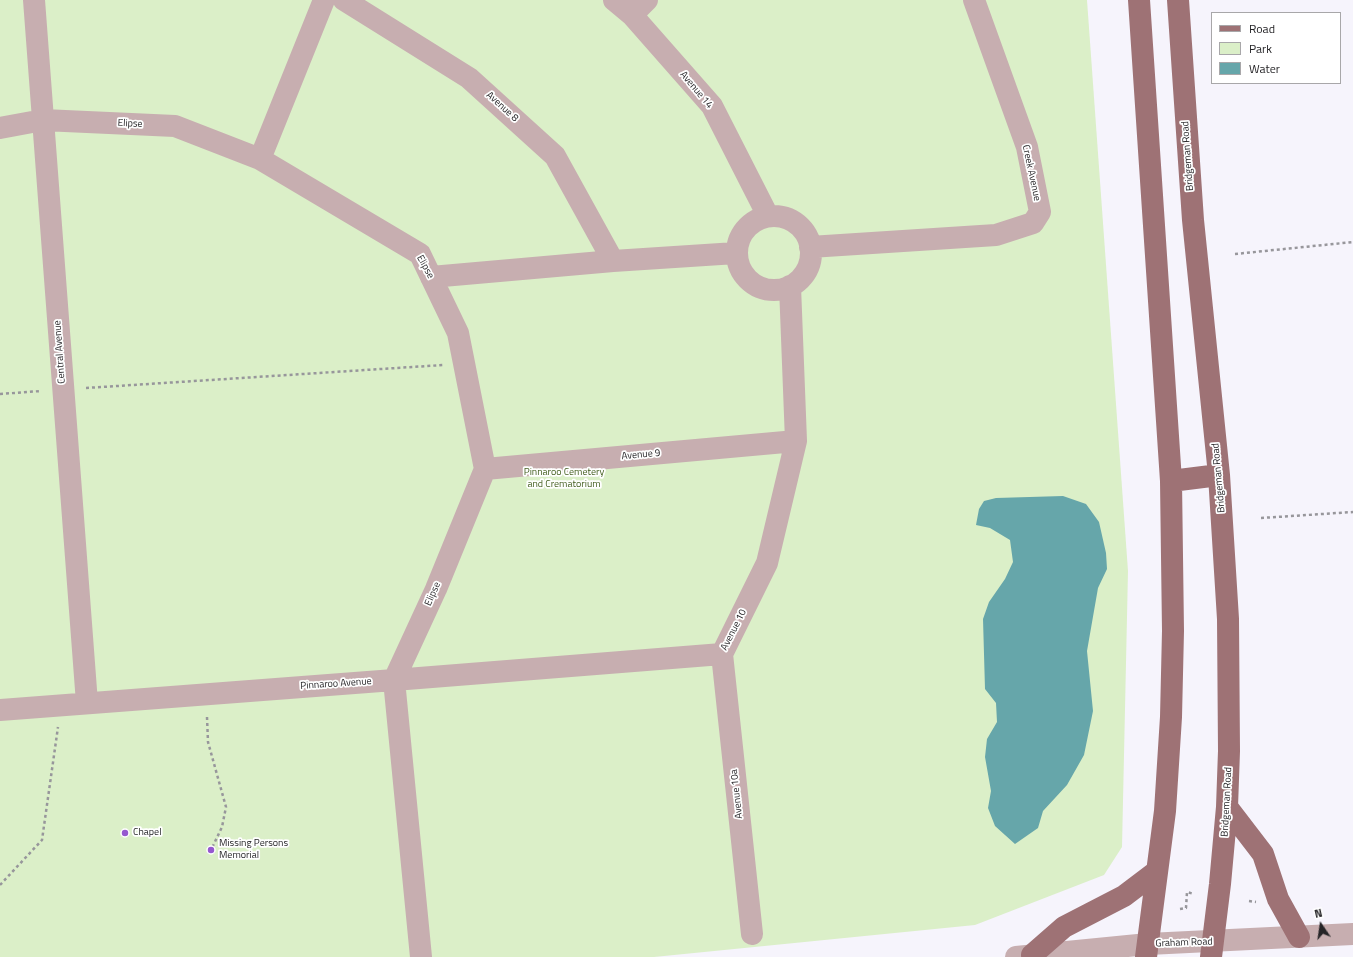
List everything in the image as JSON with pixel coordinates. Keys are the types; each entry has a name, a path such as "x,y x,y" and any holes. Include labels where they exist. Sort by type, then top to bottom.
{"main road":[{"path":"1140,0 1171,481 1173,631 1171,717 1165,811 1147,950"},
{"name":"Bridgeman Road","path":"1178,0 1193,220 1225,548 1230,670 1227,807 1212,949"},
{"path":"1171,481 1219,475"},
{"path":"1227,807 1263,854 1278,899 1299,937"},
{"path":"1024,956 1064,927 1136,889 1157,871"}],"street":[{"name":"Central Avenue","path":"34,0 87,703"},
{"path":"260,159 324,0"},
{"name":"Avenue 8","path":"344,0 469,78 555,156 613,261"},
{"name":"Avenue 14","path":"614,0 632,15 712,106 768,216"},
{"path":"632,15 648,0"},
{"name":"Creek Avenue","path":"810,247 996,235 1033,223 1040,212 1027,147 974,0"},
{"name":"Elipse","path":"0,128 43,120 175,126 260,159 420,254 458,333 485,469 436,589 394,680"},
{"path":"768,216 787,218 798,225 806,235 810,247 808,267 801,278 790,286 778,289 767,289 754,285 745,276 739,265 736,253 739,239 746,228 756,220 768,216"},
{"path":"431,277 613,261 736,253"},
{"name":"Avenue 10","path":"394,680 722,654 767,563 796,441 790,286"},
{"name":"Avenue 9","path":"485,469 796,441"},
{"name":"Avenue 10a","path":"722,654 752,934"},
{"path":"394,680 421,957"},
{"name":"Pinnaroo Avenue","path":"0,710 394,680"},
{"name":"Graham Road","path":"1024,956 1147,950 1212,949 1299,937 1353,934"}],"path":[{"path":"1235,254 1353,242"},
{"path":"0,394 464,364"},
{"path":"1261,518 1353,512"},
{"path":"206,694 208,742 226,806 222,827 212,850"},
{"path":"0,885 42,840 50,791 54,742 63,705"},
{"path":"1180,909 1186,908 1187,892 1194,894"}],"green space":[{"name":"Pinnaroo Cemetery and Crematorium","path":"0,0 1087,0 1128,571 1122,847 1104,875 975,925 654,957 0,957"}],"water":[{"path":"1063,496 1086,504 1099,522 1106,553 1107,569 1098,588 1087,651 1093,711 1084,755 1067,785 1043,811 1038,828 1015,844 995,826 988,808 991,791 985,757 987,739 997,722 996,703 985,689 983,619 989,602 1005,579 1013,562 1010,540 990,528 976,525 979,509 984,501 996,498"}],"place":[{"name":"Chapel","path":"125,833"},
{"name":"Missing Persons Memorial","path":"211,850"}]}
